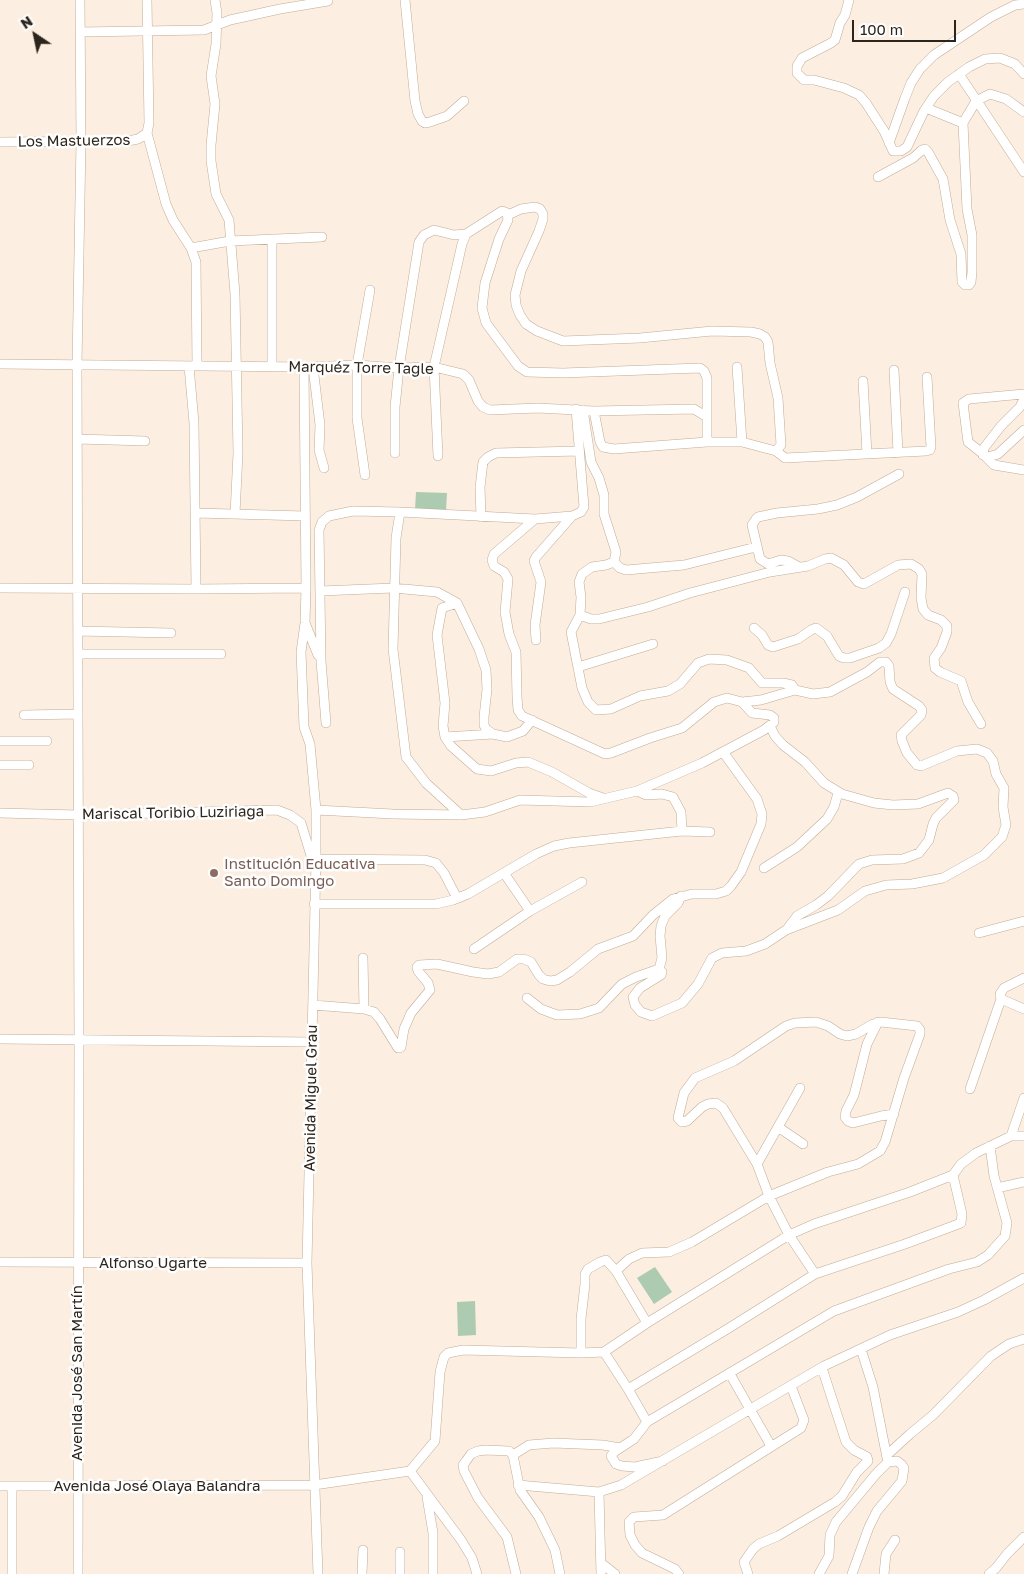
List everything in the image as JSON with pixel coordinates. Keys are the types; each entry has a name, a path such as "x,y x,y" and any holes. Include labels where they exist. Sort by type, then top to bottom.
{"street":[{"name":"Avenida José San Martín","path":"78,1574 77,364 81,142 80,0"},
{"path":"147,0 149,124 147,134 169,212 191,248 196,262 193,366 196,589"},
{"path":"215,0 217,13 216,44 211,76 215,104 211,161 216,194 229,220 236,328 235,367 238,453 235,514"},
{"path":"405,0 414,94 418,114 422,121 426,123 447,116 464,101"},
{"path":"848,0 845,15 840,23 835,40 802,58 797,66 797,73 804,80 814,80 844,88 859,95 884,132 893,151 904,150 926,108 941,89 959,74 980,61 994,57 1010,61 1024,74"},
{"path":"80,32 204,30 216,24 280,4 328,1"},
{"path":"889,143 911,83 920,69 934,55 991,17 1015,5 1024,4"},
{"path":"959,74 1024,172"},
{"path":"878,177 913,158 922,150 925,149 928,152 943,179 950,220 961,254 962,282 965,286 969,285 972,282 972,235 967,209 963,123 976,100 990,94 1006,99 1024,112"},
{"path":"926,108 963,123"},
{"name":"Los Mastuerzos","path":"0,142 128,141 138,139 147,134"},
{"path":"508,215 521,209 535,207 540,209 543,214 543,219 523,265 516,289 516,305 520,315 526,324 537,331 563,341 640,338 712,332 751,332 765,336 769,344 770,363 778,398 781,446 776,451"},
{"path":"395,452 395,407 399,368 419,242 424,235 434,230 454,236 466,234 502,211 508,215"},
{"path":"508,215 508,220 499,239 485,283 482,308 486,323 518,366 527,372 563,373 700,368 707,376 704,414 707,442"},
{"path":"438,456 434,367 462,244 466,234"},
{"path":"191,248 230,241 322,237"},
{"path":"272,239 272,367"},
{"path":"365,475 357,418 357,365 370,290"},
{"name":"Marquéz Torre Tagle","path":"0,364 434,367 463,374 469,380 478,401 483,407 490,410 538,408 594,411 694,409 704,414"},
{"path":"308,367 320,425 319,450 324,468"},
{"name":"Avenida Miguel Grau","path":"308,367 305,516 306,588 305,623 300,652 304,727 310,744 316,810 306,1263 318,1574"},
{"path":"738,367 742,442"},
{"path":"894,370 898,452"},
{"path":"594,411 600,442 603,447 614,449 707,442 742,442 776,451 785,458 926,451 930,450 931,447 927,376"},
{"path":"863,381 867,454"},
{"path":"1024,394 969,399 964,403 968,442 994,465 1024,470"},
{"path":"983,454 984,448 1024,400"},
{"path":"326,723 320,661 320,530 322,522 328,516 353,511 535,519 572,516 581,512 584,507 579,451 580,410"},
{"path":"580,410 591,462 599,478 604,495 604,514 616,552 614,562"},
{"path":"983,454 988,457 998,454 1024,430"},
{"path":"77,439 145,441"},
{"path":"480,517 480,487 483,462 488,457 496,453 579,451"},
{"path":"799,568 792,562 785,560 766,563 759,557 752,526 758,517 837,505 857,497 899,474"},
{"path":"400,512 396,538 393,588 393,649 406,757 426,783 461,815"},
{"path":"196,513 305,516"},
{"path":"536,640 535,625 541,582 534,561 572,516"},
{"path":"535,519 494,554 492,560 494,566 504,572 508,579 505,612 509,634 516,652 518,710 522,716 605,754 682,728 714,702 727,698 742,702 761,700 795,690 813,694 830,692 867,672 880,662 886,662"},
{"path":"614,562 620,568 626,570 684,565 756,547"},
{"path":"580,615 591,619 599,619 770,572 808,566 831,558 844,564 858,582 864,584 902,564 911,564 919,569 922,577 921,598 923,609 928,616 941,620 947,626 944,641 934,658 935,668 961,681 968,702 981,724"},
{"path":"614,562 592,567 582,574 579,582 580,615 571,632 582,688 588,702 596,710 611,709 640,696 668,691 680,684 698,663 708,659 727,660 749,668 762,683 783,683 792,685 795,690"},
{"path":"0,588 306,588"},
{"path":"320,591 393,588 437,592 457,603 479,648 486,670 487,689 484,725 493,734"},
{"path":"754,628 762,635 768,645 773,647 798,639 816,628 827,636 837,654 844,658 863,654 883,646 892,634 905,592"},
{"path":"457,603 442,608 437,635 445,703 443,726 445,737 452,746 477,768 491,771 516,763 528,762 552,772 589,793 604,798"},
{"path":"305,623 320,661"},
{"path":"78,631 172,633"},
{"path":"578,667 653,644"},
{"path":"681,896 678,903 665,916 662,926 660,936 662,954 659,969 662,972 661,975 640,988 633,997 635,1005 641,1012 652,1016 682,1003 698,984 712,958 722,953 746,951 765,944 786,930 838,910 864,892 886,884 912,884 943,878 984,855 1002,837 1006,825 1003,807 1004,788 996,774 993,761 987,753 977,748 957,751 926,764 917,765 907,753 902,741 902,735 921,716 922,710 893,689 883,646"},
{"path":"78,654 221,654"},
{"path":"316,810 461,815 485,812 520,800 590,802 637,791 686,771 770,726 774,722 774,718 770,715 752,713 742,702"},
{"path":"24,715 78,714"},
{"path":"445,737 493,734 507,737 523,731 532,720"},
{"path":"770,726 778,740 805,762 824,783 838,792 865,801 893,805 918,804 946,793 952,794 954,800 936,818 929,840 919,853 903,859 872,860 859,864 822,901 797,916 786,930"},
{"path":"0,740 47,741"},
{"path":"313,1006 364,1009 374,1012 398,1048 400,1048 402,1047 404,1030 411,1013 430,990 428,983 418,971 419,965 436,964 488,974 499,972 517,959 524,959 531,962 538,975 543,979 557,980 598,949 634,936 667,902 692,894 716,894 729,888 741,872 761,824 761,809 757,799 723,752"},
{"path":"0,765 29,765"},
{"path":"637,791 646,795 662,794 673,797 681,812 682,831"},
{"path":"764,868 797,847 827,819 834,808 838,792"},
{"name":"Mariscal Toribio Luziriaga","path":"0,813 78,815 277,810 290,815 301,823 310,857 316,859"},
{"path":"314,904 436,904 457,898 536,854 562,844 682,831 710,832"},
{"path":"316,859 425,860 436,864 444,873 457,898"},
{"path":"504,873 530,911"},
{"path":"474,949 530,911 582,882"},
{"path":"979,934 1024,921"},
{"path":"363,958 364,1009"},
{"path":"527,998 557,1016 580,1014 599,1008 622,984 659,969"},
{"path":"970,1088 1001,999 1000,994 1004,988 1024,978"},
{"path":"1001,999 1024,1009"},
{"path":"616,1271 629,1259 642,1254 669,1252 692,1242 769,1196 828,1172 858,1164 880,1151 885,1142 920,1030 915,1025 878,1022 856,1034 847,1036 816,1022 794,1023 786,1026 740,1058 695,1078 684,1093 678,1120 684,1122 712,1103 719,1104 723,1108 757,1164 769,1196 789,1235 815,1274"},
{"path":"878,1022 866,1044 854,1095 845,1117 848,1122 853,1123 894,1114"},
{"path":"0,1039 312,1042"},
{"path":"757,1164 800,1088"},
{"path":"1011,1136 1024,1098"},
{"path":"778,1126 802,1144"},
{"path":"477,1574 472,1558 461,1540 410,1471 435,1441 440,1372 444,1356 448,1353 463,1350 604,1352 647,1323 789,1235 814,1224 910,1192 953,1174 961,1164 976,1152 1011,1136 1024,1136"},
{"path":"663,1461 635,1467 622,1466 616,1464 611,1456 634,1439 647,1422 834,1310 949,1269 977,1262 988,1256 1004,1236 1007,1222 996,1188 990,1146"},
{"path":"628,1389 815,1274 905,1244 960,1223 962,1214 953,1174"},
{"path":"996,1188 1024,1182"},
{"path":"581,1353 581,1319 585,1274 594,1265 606,1260 616,1271 647,1323"},
{"name":"Alfonso Ugarte","path":"0,1262 306,1263"},
{"path":"518,1485 599,1492 621,1485 822,1368 890,1335 958,1312 1024,1278"},
{"path":"819,1574 829,1556 830,1535 836,1522 887,1458 910,1434 933,1415 991,1356 1009,1344 1024,1339"},
{"path":"861,1349 873,1386 887,1458"},
{"path":"604,1352 647,1422"},
{"path":"748,1574 744,1562 752,1549 835,1502 842,1496 868,1461 865,1455 854,1450 846,1442 822,1368"},
{"path":"730,1374 771,1446"},
{"path":"679,1574 675,1569 642,1553 635,1545 630,1534 629,1522 634,1517 663,1515 801,1428 804,1420 791,1386"},
{"path":"513,1455 529,1445 554,1443 603,1445 620,1448"},
{"path":"516,1574 507,1537 478,1498 464,1471 463,1465 471,1454 478,1451 509,1451 513,1455 518,1485 538,1517 555,1550 560,1574"},
{"path":"852,1574 868,1527 902,1480 904,1471 901,1464 887,1458"},
{"name":"Avenida José Olaya Balandra","path":"0,1486 314,1485 410,1471"},
{"path":"12,1486 12,1574"},
{"path":"599,1492 601,1574"},
{"path":"427,1495 432,1525 433,1574"},
{"path":"989,1574 1024,1537"},
{"path":"884,1574 886,1554 895,1540"},
{"path":"362,1574 363,1550"},
{"path":"400,1552 400,1574"},
{"path":"602,1563 615,1574"}],"green space":[{"path":"416,492 447,493 446,511 415,510"},
{"path":"655,1267 672,1292 654,1304 637,1278"},
{"path":"475,1301 476,1335 458,1336 457,1302"}],"place":[{"name":"Institución Educativa Santo Domingo","path":"214,873"}]}
